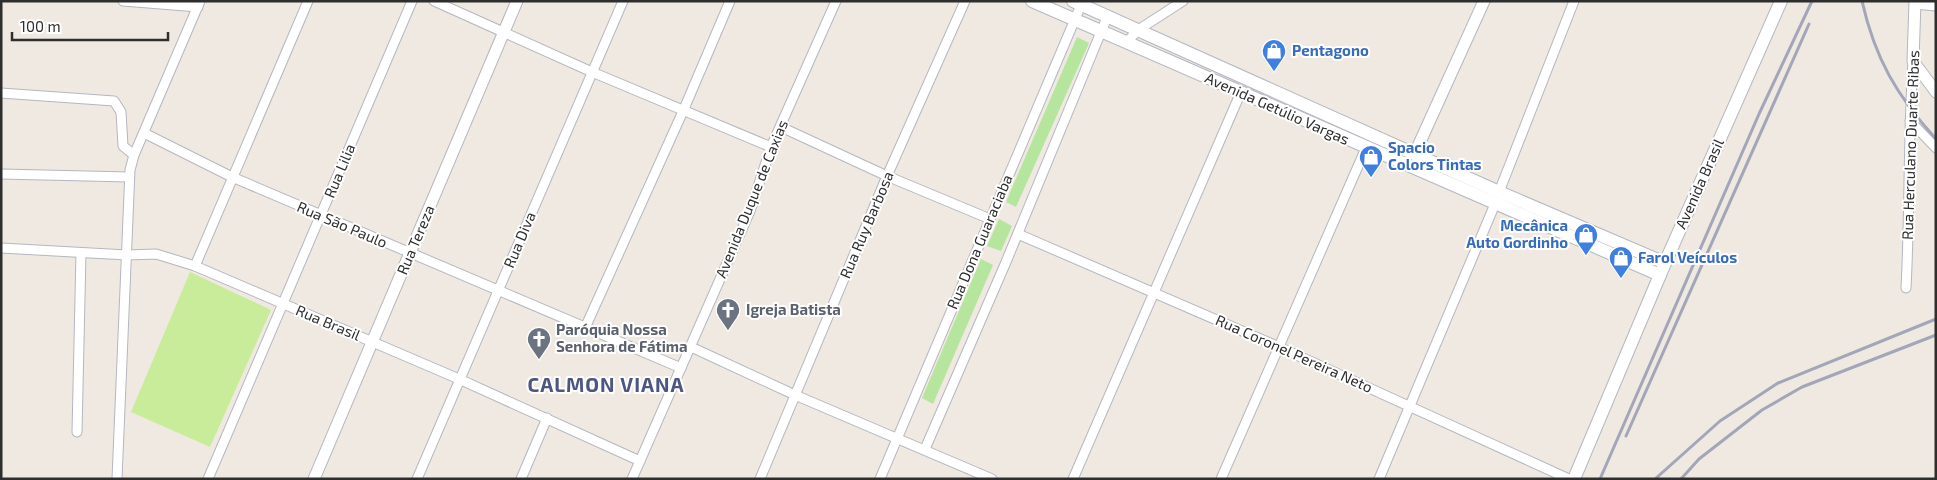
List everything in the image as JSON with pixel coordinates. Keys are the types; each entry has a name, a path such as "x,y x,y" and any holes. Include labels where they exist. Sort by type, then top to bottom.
{"main road":[{"name":"Avenida Getúlio Vargas","path":"1032,1 1366,148 1497,198 1662,269"},
{"name":"Avenida Brasil","path":"1574,479 1662,269 1781,1"},
{"name":"Avenida Getúlio Vargas","path":"1077,3 1108,15 1415,153 1497,198"},
{"path":"1366,148 1374,148 1404,158 1411,158 1415,153"}],"street":[{"path":"117,479 129,177 134,155 199,4 123,1"},
{"path":"195,266 308,1"},
{"name":"Rua Lilia","path":"208,479 412,1"},
{"path":"434,1 592,72 771,147"},
{"name":"Rua Tereza","path":"314,479 517,1"},
{"name":"Rua Diva","path":"417,479 623,1"},
{"path":"585,328 684,109 730,1"},
{"name":"Avenida Duque de Caxias","path":"632,479 750,211 771,147 836,1"},
{"name":"Rua Ruy Barbosa","path":"760,479 887,176 965,1"},
{"path":"1415,153 1484,1"},
{"path":"1379,479 1412,406 1497,198 1574,1"},
{"path":"1126,43 1138,30 1180,2"},
{"name":"Rua Dona Guaraciaba","path":"880,479 1074,21 1077,3"},
{"path":"1915,3 1936,6"},
{"name":"Rua Herculano Duarte Ribas","path":"1906,288 1910,224 1910,122 1915,3"},
{"path":"925,449 1018,234 1108,15"},
{"path":"1913,61 1934,88"},
{"path":"1073,479 1240,92"},
{"path":"1,94 114,101 121,112 123,146 134,155"},
{"path":"1910,122 1936,148"},
{"path":"781,127 887,176 990,219"},
{"name":"Rua São Paulo","path":"144,133 232,177 321,216 681,368"},
{"path":"1221,479 1366,148"},
{"path":"1,174 129,177"},
{"name":"Rua Coronel Pereira Neto","path":"1018,234 1412,406 1569,479"},
{"name":"Rua Brasil","path":"1,248 127,256 156,254 195,266 459,379 640,461"},
{"path":"77,432 81,253"},
{"path":"690,347 795,395 992,479"},
{"path":"521,479 547,418"}],"green space":[{"path":"1077,37 1089,43 1016,207 1006,202"},
{"path":"999,219 1012,226 1001,251 987,246"},
{"path":"981,259 993,265 933,404 922,398"},
{"path":"190,272 271,310 210,447 131,412"}],"railway":[{"path":"1600,479 1759,114 1812,1"},
{"path":"1862,1 1867,22 1889,76 1910,107 1936,139"},
{"path":"1626,436 1809,24"},
{"path":"1655,479 1720,421 1778,383 1936,319"},
{"path":"1681,479 1699,459 1762,410 1802,387 1936,335"}],"place":[{"name":"Pentagono","path":"1274,72"},
{"name":"Spacio Colors Tintas","path":"1371,178"},
{"name":"Mecânica Auto Gordinho","path":"1586,256"},
{"name":"Farol Veículos","path":"1621,279"},
{"name":"Igreja Batista","path":"728,331"},
{"name":"Paróquia Nossa Senhora de Fátima","path":"539,360"}],"district":[{"name":"CALMON VIANA","path":"606,385"}]}
